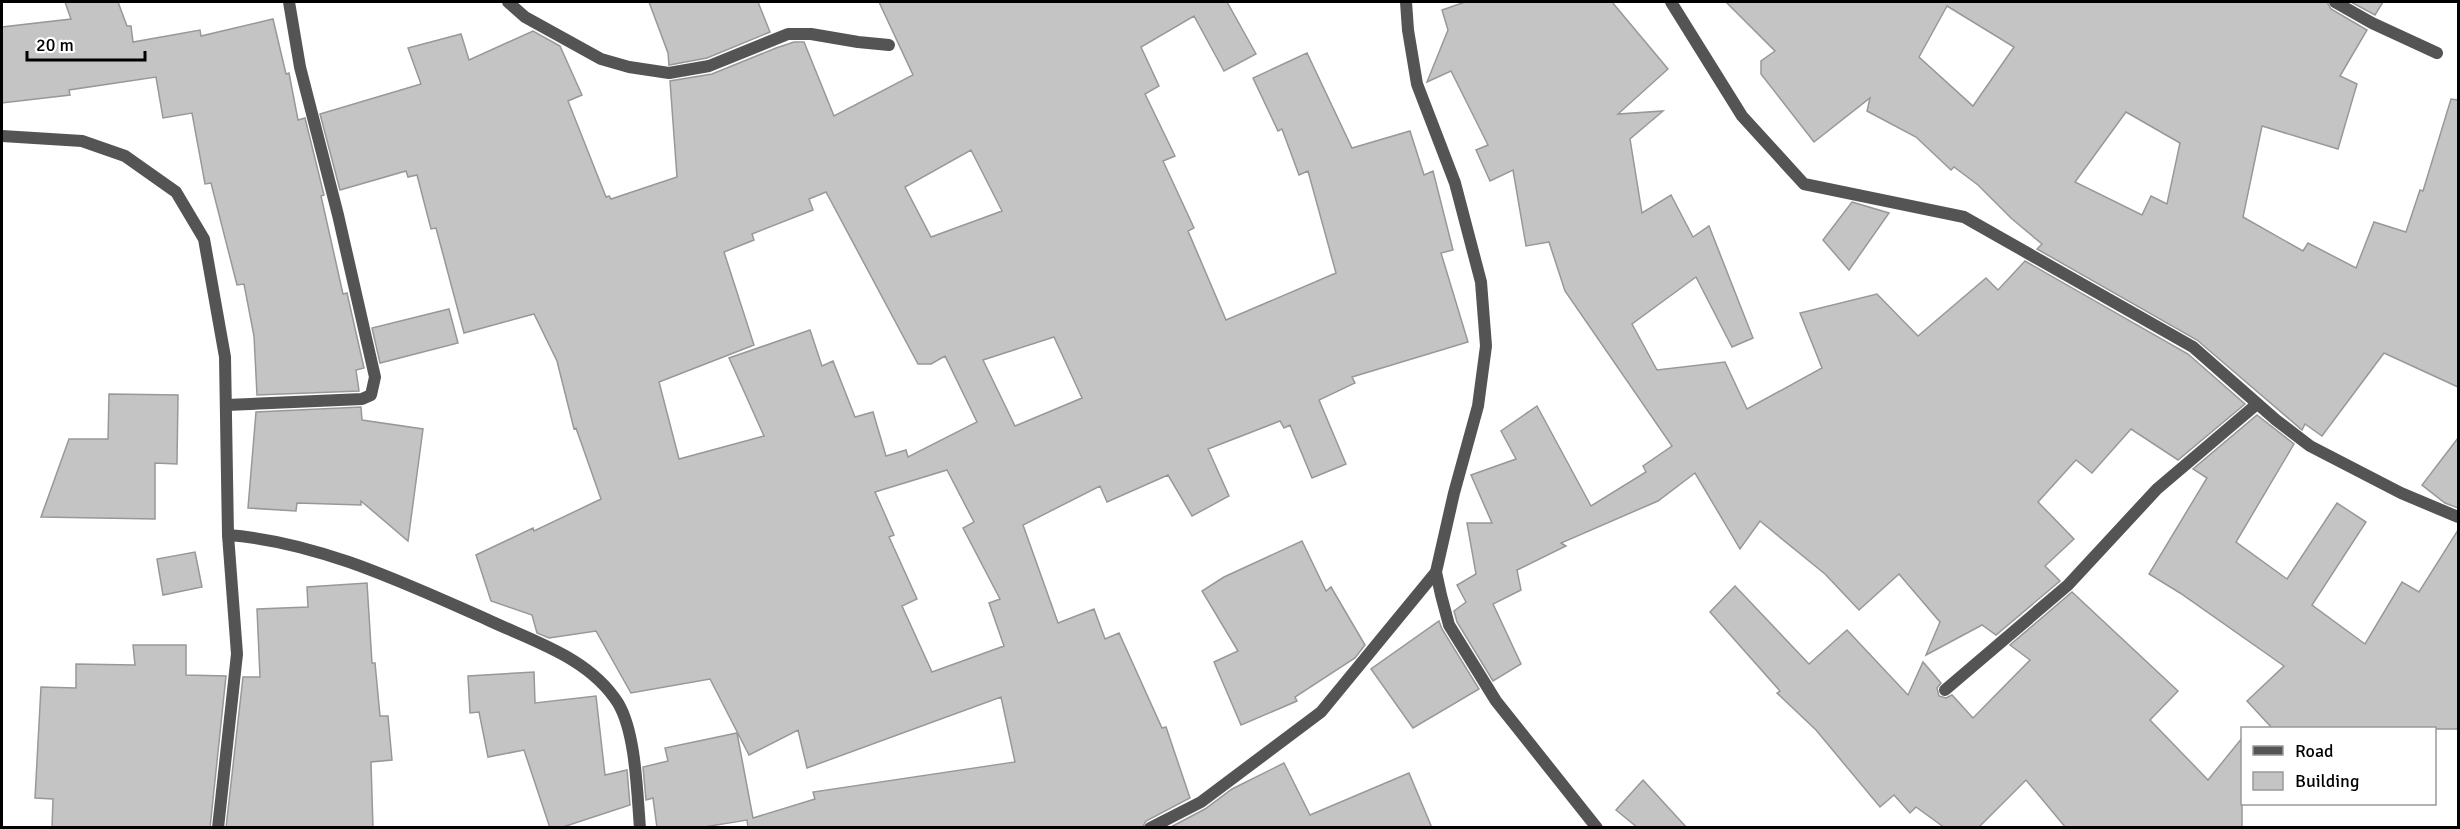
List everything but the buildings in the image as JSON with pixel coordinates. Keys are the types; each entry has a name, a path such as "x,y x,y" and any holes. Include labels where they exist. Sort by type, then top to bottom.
{"street":[{"path":"227,405 362,399 370,395 375,377 338,215 300,67 290,2"},
{"path":"508,2 525,17 601,59 628,67 669,73 709,66 788,34 811,34 889,45"},
{"path":"1150,828 1200,802 1321,712 1436,572 1454,493 1478,406 1486,346 1481,282 1455,183 1417,84 1406,2"},
{"path":"1671,2 1742,116 1803,184 1965,217 2193,347 2257,404 2310,446 2401,493 2458,517"},
{"path":"2335,2 2372,23 2437,53"},
{"path":"2,136 82,141 125,156 176,192 204,239 225,357 228,535 237,654 218,828"},
{"path":"1945,690 2068,585 2157,489 2257,404"},
{"path":"228,535 264,538 380,572 557,650 596,675 619,704 633,746 640,828"},
{"path":"1436,572 1449,625 1496,702 1598,828"}]}
